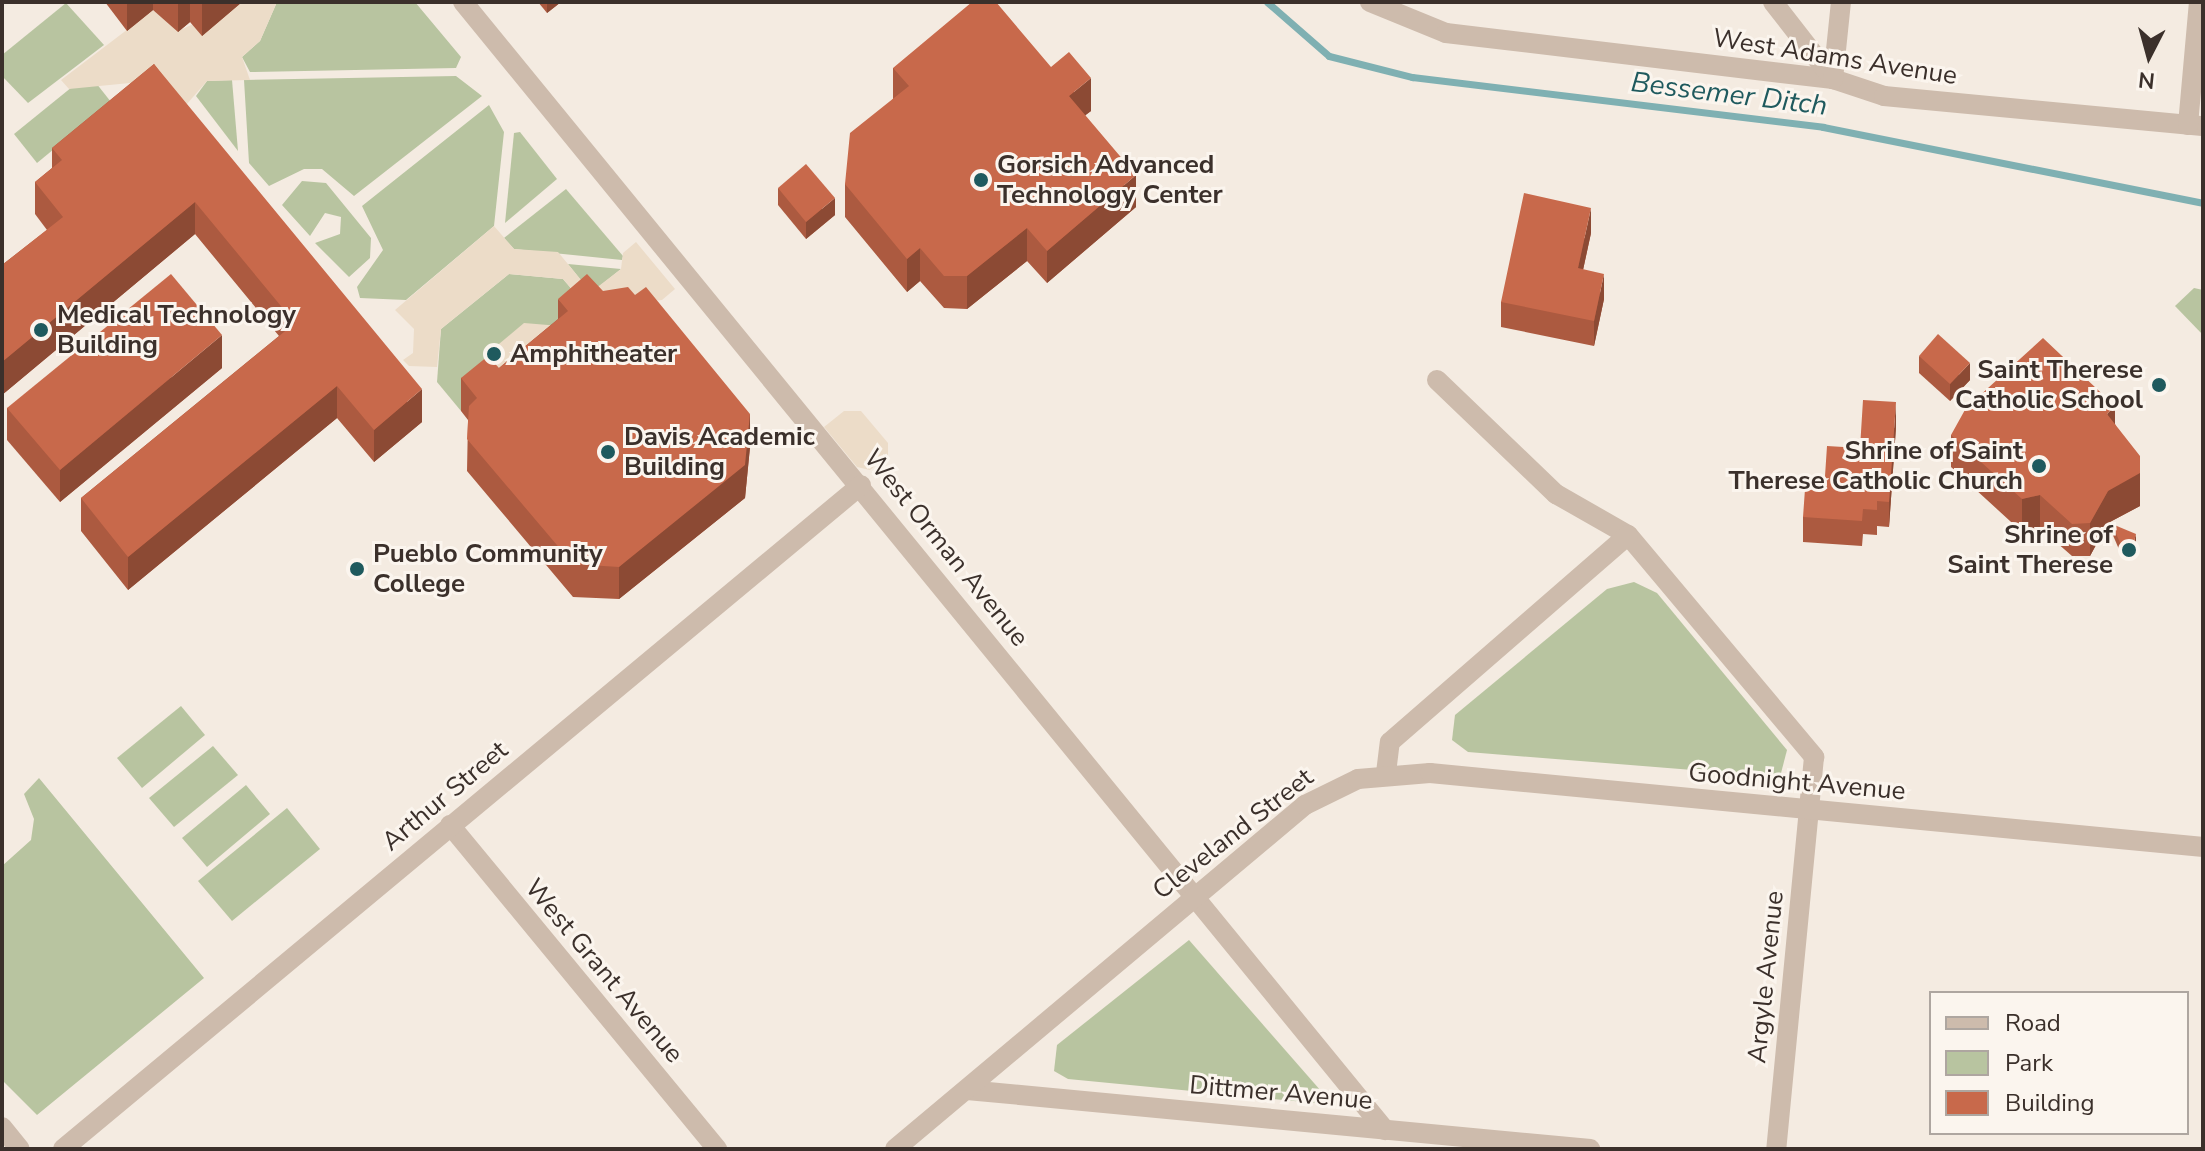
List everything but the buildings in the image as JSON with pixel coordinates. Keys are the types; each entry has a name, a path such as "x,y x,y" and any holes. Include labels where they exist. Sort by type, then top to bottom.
{"street":[{"name":"West Orman Avenue","path":"463,2 1197,893 1385,1130"},
{"name":"West Adams Avenue","path":"1370,2 1446,33 1833,79 1884,96 2196,126"},
{"path":"1773,2 1833,79"},
{"path":"1833,79 1841,2"},
{"path":"2196,126 2199,2"},
{"path":"1437,380 1556,494 1628,535 1814,757 1809,810"},
{"name":"Arthur Street","path":"63,1149 861,485"},
{"path":"1386,773 1390,742 1628,535"},
{"name":"Cleveland Street","path":"895,1149 1197,893 1329,789 1386,773"},
{"name":"Goodnight Avenue","path":"1386,773 2203,847"},
{"name":"Argyle Avenue","path":"1776,1149 1809,810"},
{"name":"West Grant Avenue","path":"450,825 717,1149"},
{"name":"Dittmer Avenue","path":"967,1090 1590,1149"},
{"path":"2,1127 20,1149"}],"green space":[{"path":"277,2 415,2 461,57 456,68 250,72 242,57 260,41"},
{"path":"66,3 104,45 28,103 2,76 2,55"},
{"path":"456,76 482,96 354,196 322,169 304,169 269,186 249,163 244,80"},
{"path":"232,80 238,151 196,96 207,81"},
{"path":"96,83 111,102 37,163 14,134 72,87"},
{"path":"489,105 504,132 494,226 406,300 360,298 357,287 383,250 362,206"},
{"path":"520,132 557,179 505,223 514,133"},
{"path":"302,181 326,183 371,238 370,258 349,277 315,243 340,234 341,217 325,213 310,236 282,205"},
{"path":"566,189 623,256 622,260 514,249 504,238"},
{"path":"568,264 621,269 591,293"},
{"path":"509,274 563,279 587,307 461,411 437,382 441,329"},
{"path":"2194,288 2203,290 2203,335 2175,306"},
{"path":"1634,582 1657,593 1787,750 1780,777 1468,752 1452,740 1455,715 1607,589"},
{"path":"181,706 205,735 142,788 117,758"},
{"path":"213,746 238,775 174,827 149,798"},
{"path":"39,778 204,978 37,1115 2,1080 2,866 31,840 34,819 24,794"},
{"path":"246,785 270,814 207,867 182,838"},
{"path":"287,808 320,849 232,921 198,881"},
{"path":"1189,940 1321,1091 1315,1103 1068,1079 1054,1071 1057,1045"}],"shaded area":[{"path":"242,2 277,2 260,41 242,57 250,80 207,81 186,105 150,81 69,89 61,80 153,10 178,31"},
{"path":"494,226 514,249 558,252 591,292 621,269 623,253 636,242 675,289 662,300 587,307 563,279 509,274 441,329 437,367 409,366 403,360 413,353 414,329 395,310"},
{"path":"524,323 560,326 484,388 487,354"},
{"path":"844,411 861,411 888,443 888,455 870,470 857,467 824,427"}],"waterway":[{"name":"Bessemer Ditch","path":"1267,2 1329,56 1412,77 1823,127 2203,203"}],"place":[{"name":"Gorsich Advanced Technology Center","path":"981,180"},
{"name":"Medical Technology Building","path":"41,330"},
{"name":"Amphitheater","path":"494,354"},
{"name":"Saint Therese Catholic School","path":"2159,385"},
{"name":"Davis Academic Building","path":"608,452"},
{"name":"Shrine of Saint Therese Catholic Church","path":"2039,466"},
{"name":"Shrine of Saint Therese","path":"2129,550"},
{"name":"Pueblo Community College","path":"357,569"}]}
